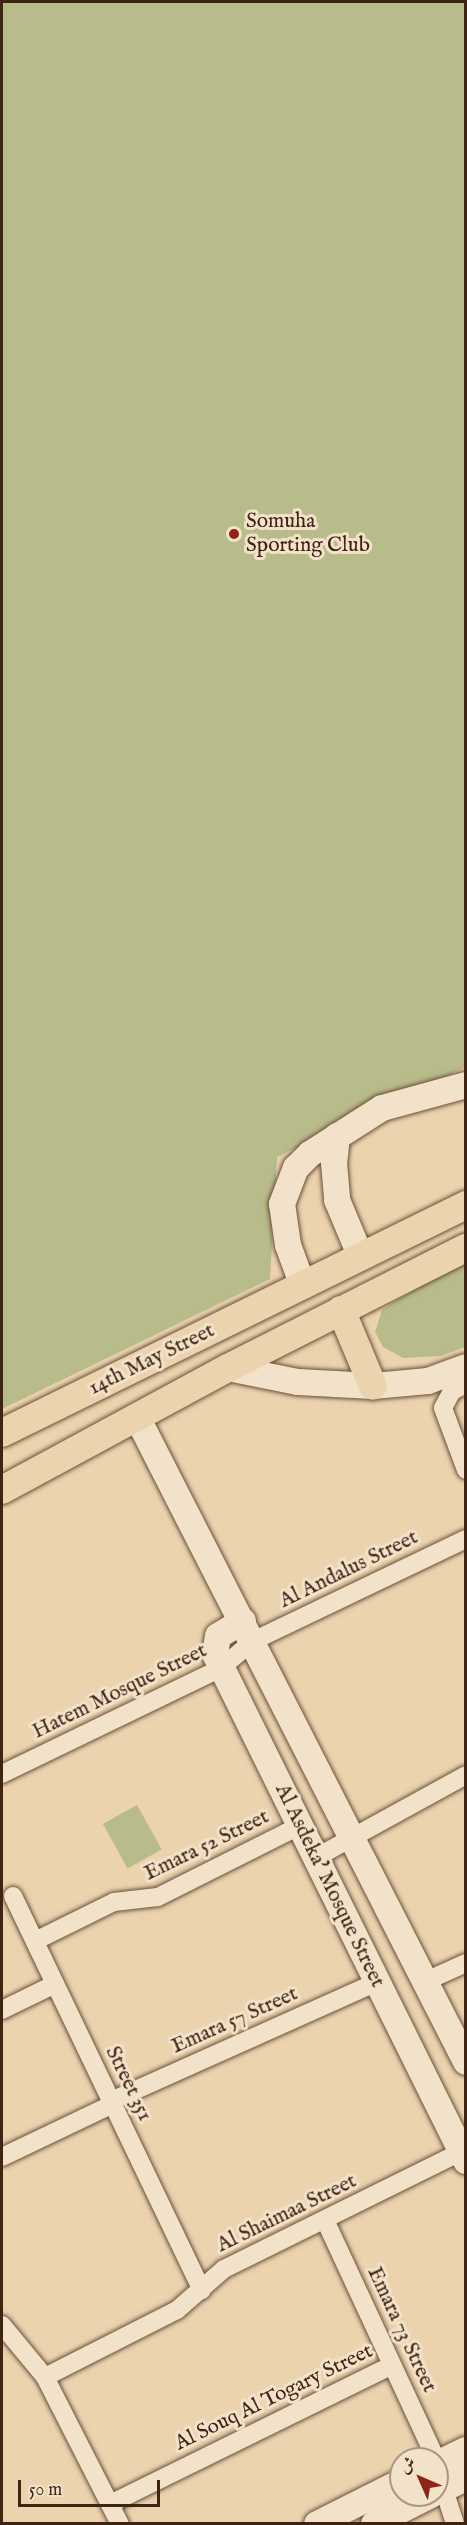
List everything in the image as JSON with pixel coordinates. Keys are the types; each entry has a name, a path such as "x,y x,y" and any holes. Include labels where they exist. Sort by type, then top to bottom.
{"main road":[{"name":"14th May Street","path":"2,1433 465,1205"},
{"name":"14th May Street","path":"2,1490 228,1368 465,1248"},
{"path":"341,1310 373,1386"}],"street":[{"path":"303,1286 288,1245 282,1204 296,1168 337,1137 382,1108 465,1085"},
{"path":"337,1137 334,1172 337,1200 360,1255"},
{"name":"14th May Street","path":"228,1368 298,1382 373,1386 428,1381 465,1367"},
{"path":"465,1384 452,1391 443,1408 465,1470"},
{"name":"Al Asdeka' Mosque Street","path":"137,1417 426,1981 465,2062"},
{"name":"Al Andalus Street","path":"248,1631 465,1539"},
{"name":"Al Asdeka' Mosque Street","path":"248,1631 222,1632 215,1642 214,1654 463,2157"},
{"name":"Hatem Mosque Street","path":"2,1774 221,1668"},
{"path":"315,1858 465,1775"},
{"name":"Emara 52 Street","path":"35,1941 114,1902 158,1897 299,1826"},
{"name":"Street 351","path":"13,1896 202,2290"},
{"path":"426,1981 465,1963"},
{"name":"Emara 57 Street","path":"2,2157 112,2103 377,1982"},
{"path":"2,2010 55,1984"},
{"name":"Al Shaimaa Street","path":"45,2377 177,2310 224,2269 463,2157"},
{"name":"Emara 73 Street","path":"325,2220 430,2447"},
{"path":"2,2325 45,2377 120,2523"},
{"name":"Al Souq Al Togary Street","path":"110,2504 392,2365"},
{"path":"449,2457 465,2450"},
{"path":"449,2486 465,2478"},
{"path":"317,2523 389,2488"},
{"path":"374,2523 407,2507"},
{"name":"Emara 73 Street","path":"446,2507 455,2523"}],"green space":[{"name":"Somuha Sporting Club","path":"2,2 465,2 465,1067 277,1157 270,1279 2,1409"},
{"path":"465,1264 465,1347 441,1356 403,1358 383,1347 375,1332 382,1310 434,1277"},
{"path":"137,1805 162,1850 128,1869 103,1824"}],"place":[{"name":"Somuha Sporting Club","path":"234,534"}]}
